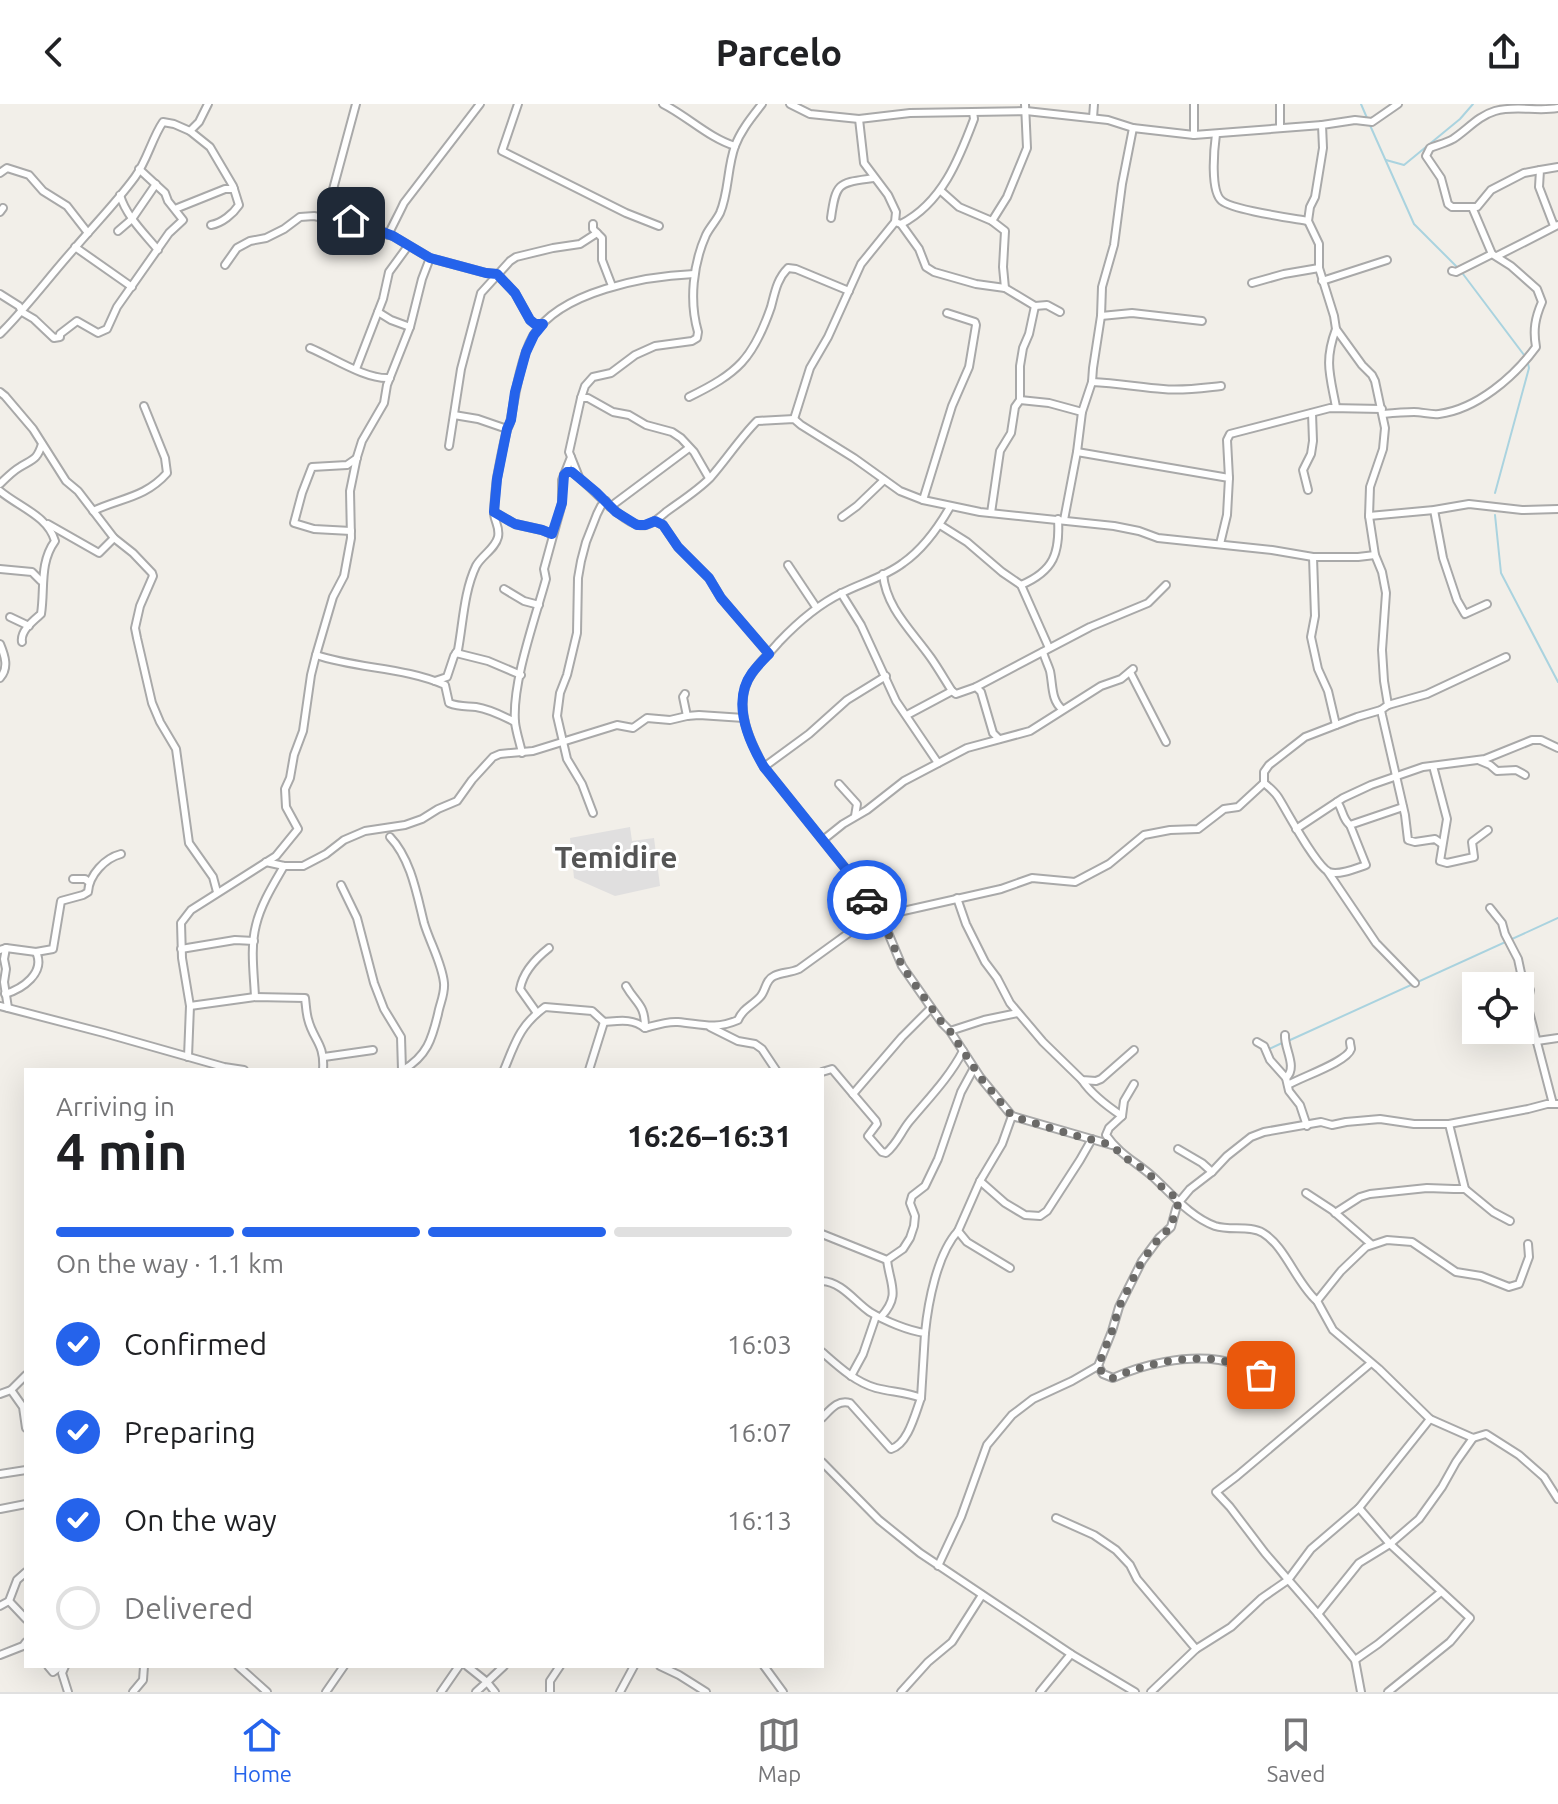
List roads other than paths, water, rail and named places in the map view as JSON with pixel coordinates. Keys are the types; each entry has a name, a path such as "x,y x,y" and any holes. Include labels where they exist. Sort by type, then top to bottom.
{"street":[{"path":"190,131 199,122 208,104"},
{"path":"325,219 356,104"},
{"path":"388,235 404,203 480,104"},
{"path":"518,104 502,151 626,213 659,226"},
{"path":"663,104 735,146"},
{"path":"579,477 569,452 585,386 593,377 611,373 635,355 655,346 697,338 694,274 706,234 720,213 735,146 746,124 762,104"},
{"path":"790,104 810,114 859,119 910,113 1025,108 1108,120 1133,128 1194,135 1355,120 1372,122 1398,104"},
{"path":"810,114 813,104"},
{"path":"938,113 939,104"},
{"path":"1093,118 1094,104"},
{"path":"1194,104 1194,135"},
{"path":"1280,104 1280,128"},
{"path":"992,221 1007,197 1027,148 1025,108"},
{"path":"1558,108 1497,110 1465,127 1455,138 1430,148 1426,156 1435,166 1448,204 1452,207 1477,207 1491,190 1524,173 1558,167"},
{"path":"794,419 810,368 828,337 861,264 898,223 911,219 941,191 957,162 974,119 973,112"},
{"path":"859,119 864,163 888,195 898,223 919,249 926,267 976,284 1005,288 1035,306 1047,305 1060,312"},
{"path":"0,334 110,210 139,169 163,122 190,131 210,147 234,189 239,205 234,212 211,225"},
{"path":"1322,125 1323,148 1308,221 1319,244 1319,268 1336,329 1372,375 1385,428 1383,449 1370,487 1369,516 1375,555 1386,593 1382,650 1388,705"},
{"path":"1021,585 1045,571 1054,559 1077,452 1082,412 1092,382 1102,287 1114,245 1133,128"},
{"path":"1216,134 1215,193 1223,203 1308,221"},
{"path":"0,173 7,168 29,175 43,191 67,206 88,233"},
{"path":"0,294 19,306 22,312 54,338 60,337 77,321 98,333 107,329 117,307 169,233 183,220 165,193 139,169"},
{"path":"1452,271 1456,272 1556,226 1539,187 1540,170"},
{"path":"831,218 834,194 839,187 847,182 874,178"},
{"path":"118,231 132,219 156,184"},
{"path":"175,209 225,189 234,189"},
{"path":"941,191 959,207 992,221 1005,231 1005,288"},
{"path":"120,195 132,219 158,250"},
{"path":"1220,544 1227,515 1227,440 1230,434 1336,407 1437,414 1468,406 1499,385 1536,347 1535,318 1542,302 1537,289 1495,255 1472,207"},
{"path":"225,265 237,248 266,238 300,217 351,221 401,241 430,258 497,274 515,293 530,320 543,324"},
{"path":"593,224 593,229 602,238 602,260 612,286"},
{"path":"449,446 466,344 481,293 516,257 580,244 597,233"},
{"path":"356,369 378,312 389,272 408,246"},
{"path":"75,247 132,287"},
{"path":"199,1068 191,1057 190,1006 181,949 181,923 191,910 276,856 298,829 286,807 285,789 303,731 316,655 333,597 344,576 351,531 350,491 357,457 362,441 381,411 430,258"},
{"path":"1322,281 1387,260"},
{"path":"689,397 726,378 745,358 762,332 778,279 788,268 849,291"},
{"path":"1252,283 1319,268"},
{"path":"435,681 447,677 458,650 469,586 476,567 498,536 499,523 494,517 497,479 526,352 534,335 573,301 612,286 694,274"},
{"path":"991,513 1000,451 1011,433 1015,407 1020,400 1020,366 1035,306"},
{"path":"378,312 410,327"},
{"path":"923,500 952,406 969,367 976,325 947,313"},
{"path":"1101,316 1132,313 1202,321"},
{"path":"1336,329 1328,361 1336,407"},
{"path":"310,348 370,376 390,378"},
{"path":"1092,382 1164,389 1221,386"},
{"path":"0,392 33,429 66,481 78,491 114,538 150,569 153,576 140,606 135,628 137,638 152,703 176,749 189,843 213,877 217,892"},
{"path":"581,398 588,398 613,412 629,415 646,425 672,432 694,452 709,478"},
{"path":"1020,400 1049,403 1082,412"},
{"path":"93,511 131,499 167,473 165,458 144,406"},
{"path":"1308,490 1303,470 1311,454 1312,413"},
{"path":"454,415 507,429"},
{"path":"564,475 572,472 608,504 637,525 645,525 695,491 757,421 794,419 900,491 950,507 1313,557 1375,555"},
{"path":"0,484 21,466 33,461 42,444"},
{"path":"593,813 582,784 567,759 557,716 560,693 577,633 581,561 601,506 689,448"},
{"path":"1077,452 1229,478"},
{"path":"351,531 314,529 294,523 312,467 347,465 357,457"},
{"path":"522,753 515,722 516,698 546,579 544,569 562,503 564,475 571,457"},
{"path":"842,517 884,480"},
{"path":"0,491 99,553 114,538"},
{"path":"1369,516 1469,504 1522,510 1558,509"},
{"path":"950,507 940,525 903,564 841,593 798,622 747,682 743,694 744,718 754,750 764,767 861,888 878,915 902,966 1012,1116 1112,1145"},
{"path":"1434,510 1443,558 1457,600 1465,614 1487,604"},
{"path":"494,512 515,524 552,534"},
{"path":"655,521 663,525 678,547 709,578 721,598 769,654"},
{"path":"22,642 21,638 29,626 41,614 41,581 48,551 55,541 45,522"},
{"path":"940,525 967,542 1021,585 1035,613 1046,650 1055,700 1062,709"},
{"path":"1313,557 1315,616 1311,637 1336,725"},
{"path":"788,565 816,607"},
{"path":"0,569 32,572 41,581"},
{"path":"883,574 890,603 956,694 976,687 1090,627 1148,603 1166,585"},
{"path":"504,589 524,601 539,605"},
{"path":"841,593 861,625 896,701 938,763"},
{"path":"10,617 29,626"},
{"path":"0,646 6,662 0,678"},
{"path":"456,653 488,661 521,675"},
{"path":"316,655 435,681 445,685 449,703 460,708 475,707 491,711 515,722"},
{"path":"710,1027 738,1020 742,1011 761,996 766,983 774,976 799,969 878,915 1001,889 1032,878 1075,882 1109,864 1144,835 1198,829 1224,809 1238,807 1264,783 1264,772 1269,765 1305,737 1388,705 1427,694 1506,657"},
{"path":"823,840 904,781 967,748 1030,731 1062,709 1131,671 1166,742"},
{"path":"764,767 809,734 847,700 886,676"},
{"path":"976,687 981,692 993,733 999,739"},
{"path":"907,715 952,691"},
{"path":"685,694 687,716"},
{"path":"1381,710 1408,840 1435,839 1442,844"},
{"path":"266,862 297,867 311,863 344,840 365,831 422,819 457,801 493,757 500,754 522,753 617,725 633,728 647,718 744,718"},
{"path":"1296,829 1337,802 1371,785 1423,767 1478,760 1532,740 1541,740 1558,748"},
{"path":"1478,760 1497,771 1516,770 1525,775"},
{"path":"1433,766 1447,819 1440,861 1474,857 1472,842 1488,830"},
{"path":"1264,783 1276,794 1296,829 1376,943 1415,983"},
{"path":"839,784 857,804 855,816"},
{"path":"1328,872 1338,873 1366,865 1337,802"},
{"path":"1350,825 1403,807"},
{"path":"390,837 400,850 418,895 444,980 436,1028 417,1062 406,1068"},
{"path":"121,854 105,862 89,882 88,892 61,901 53,949 36,952 3,949 6,969 2,975 4,1007 236,1068"},
{"path":"255,997 255,928 263,902 284,866"},
{"path":"73,879 89,882"},
{"path":"341,885 357,918 384,1009 401,1037 403,1068"},
{"path":"957,898 985,962 1010,1003 1087,1087 1122,1116"},
{"path":"938,1566 993,1436 1012,1415 1033,1399 1098,1366 1119,1307 1142,1261 1171,1227 1180,1201 1251,1137 1321,1122 1332,1125 1380,1119 1414,1124 1449,1124 1556,1104 1527,1004 1530,990 1502,923 1490,908"},
{"path":"181,949 235,940 254,941"},
{"path":"537,1013 520,989 530,966 549,948"},
{"path":"5,994 27,984 38,962 36,952"},
{"path":"626,986 645,1013 645,1028"},
{"path":"190,1006 255,997 305,998 308,1020 324,1057 323,1068"},
{"path":"505,1068 518,1034 545,1007 592,1011 604,1022 627,1020 638,1022 645,1028"},
{"path":"853,1094 931,1008"},
{"path":"950,1031 1018,1013"},
{"path":"590,1068 604,1022"},
{"path":"645,1028 676,1022 710,1027 738,1041 755,1044 775,1068"},
{"path":"1285,1035 1292,1069 1287,1081"},
{"path":"1537,1041 1558,1038"},
{"path":"1257,1042 1264,1046 1270,1060 1287,1081 1307,1126"},
{"path":"1287,1081 1346,1057 1351,1050 1350,1042"},
{"path":"324,1057 373,1050"},
{"path":"1082,1080 1101,1079 1134,1050"},
{"path":"824,1071 832,1069 877,1124 868,1136 886,1153 963,1051"},
{"path":"887,1260 903,1249 910,1238 915,1216 910,1203 912,1196 925,1186 938,1159 961,1092 974,1068"},
{"path":"1134,1084 1124,1101 1122,1116 1106,1135 1112,1145 1145,1170 1197,1218 1216,1227 1263,1233 1277,1246 1317,1301 1333,1330 1430,1419 1473,1438"},
{"path":"824,1416 838,1403 846,1401 891,1449 897,1448 910,1428 921,1398 931,1288 980,1181 1002,1144 1012,1116"},
{"path":"1449,1124 1465,1189 1493,1212 1510,1221"},
{"path":"980,1181 1005,1203 1025,1215 1040,1216 1047,1211 1092,1139"},
{"path":"1178,1149 1212,1172"},
{"path":"1335,1213 1370,1194 1427,1188 1465,1189"},
{"path":"1306,1193 1371,1244"},
{"path":"958,1231 967,1242 1010,1268"},
{"path":"824,1235 887,1260"},
{"path":"1317,1301 1341,1271 1371,1244 1387,1240 1412,1242 1456,1272 1481,1276 1509,1287 1519,1284 1529,1257 1528,1244"},
{"path":"851,1376 879,1317 888,1308 893,1288 887,1260"},
{"path":"824,1281 833,1283 879,1317 910,1331 925,1333"},
{"path":"824,1354 851,1376 873,1387 921,1398"},
{"path":"1098,1366 1103,1374 1113,1378 1136,1369 1189,1358 1230,1362 1261,1375"},
{"path":"1361,1692 1355,1660 1216,1492 1371,1363"},
{"path":"0,1394 11,1390 24,1377"},
{"path":"11,1390 23,1407 24,1414"},
{"path":"1151,1692 1196,1649 1231,1627 1262,1598 1288,1580 1311,1549 1359,1508 1430,1419"},
{"path":"1318,1614 1359,1563 1390,1544 1419,1519 1473,1438 1486,1434 1519,1455 1544,1477 1558,1499"},
{"path":"824,1464 879,1520 938,1566 1071,1654 1135,1692"},
{"path":"0,1474 24,1470"},
{"path":"0,1509 24,1504"},
{"path":"1359,1508 1390,1544 1470,1618 1450,1642 1388,1692"},
{"path":"1056,1518 1094,1535 1116,1550 1196,1649"},
{"path":"0,1606 9,1601 17,1580 24,1574"},
{"path":"1355,1660 1441,1592"},
{"path":"901,1692 928,1662 952,1642 982,1595"},
{"path":"9,1601 24,1617"},
{"path":"0,1655 24,1645"},
{"path":"1040,1692 1071,1654"},
{"path":"63,1668 68,1692"},
{"path":"133,1692 143,1680 144,1668"},
{"path":"240,1668 267,1692"},
{"path":"326,1692 340,1668"},
{"path":"441,1692 458,1668"},
{"path":"470,1668 495,1692"},
{"path":"476,1692 502,1668"},
{"path":"550,1692 550,1681 559,1668"},
{"path":"620,1692 633,1668"},
{"path":"664,1668 706,1692"},
{"path":"765,1668 783,1692"}],"waterway":[{"path":"1361,104 1367,118"},
{"path":"1386,160 1404,165 1460,119 1473,104"},
{"path":"1369,123 1414,224 1460,270 1527,359 1529,368 1495,493"},
{"path":"1495,515 1501,573 1558,682"},
{"path":"1288,1041 1558,918"},
{"path":"1269,1049 1282,1043"}],"district":[{"name":"Temidire","path":"616,858"}]}
